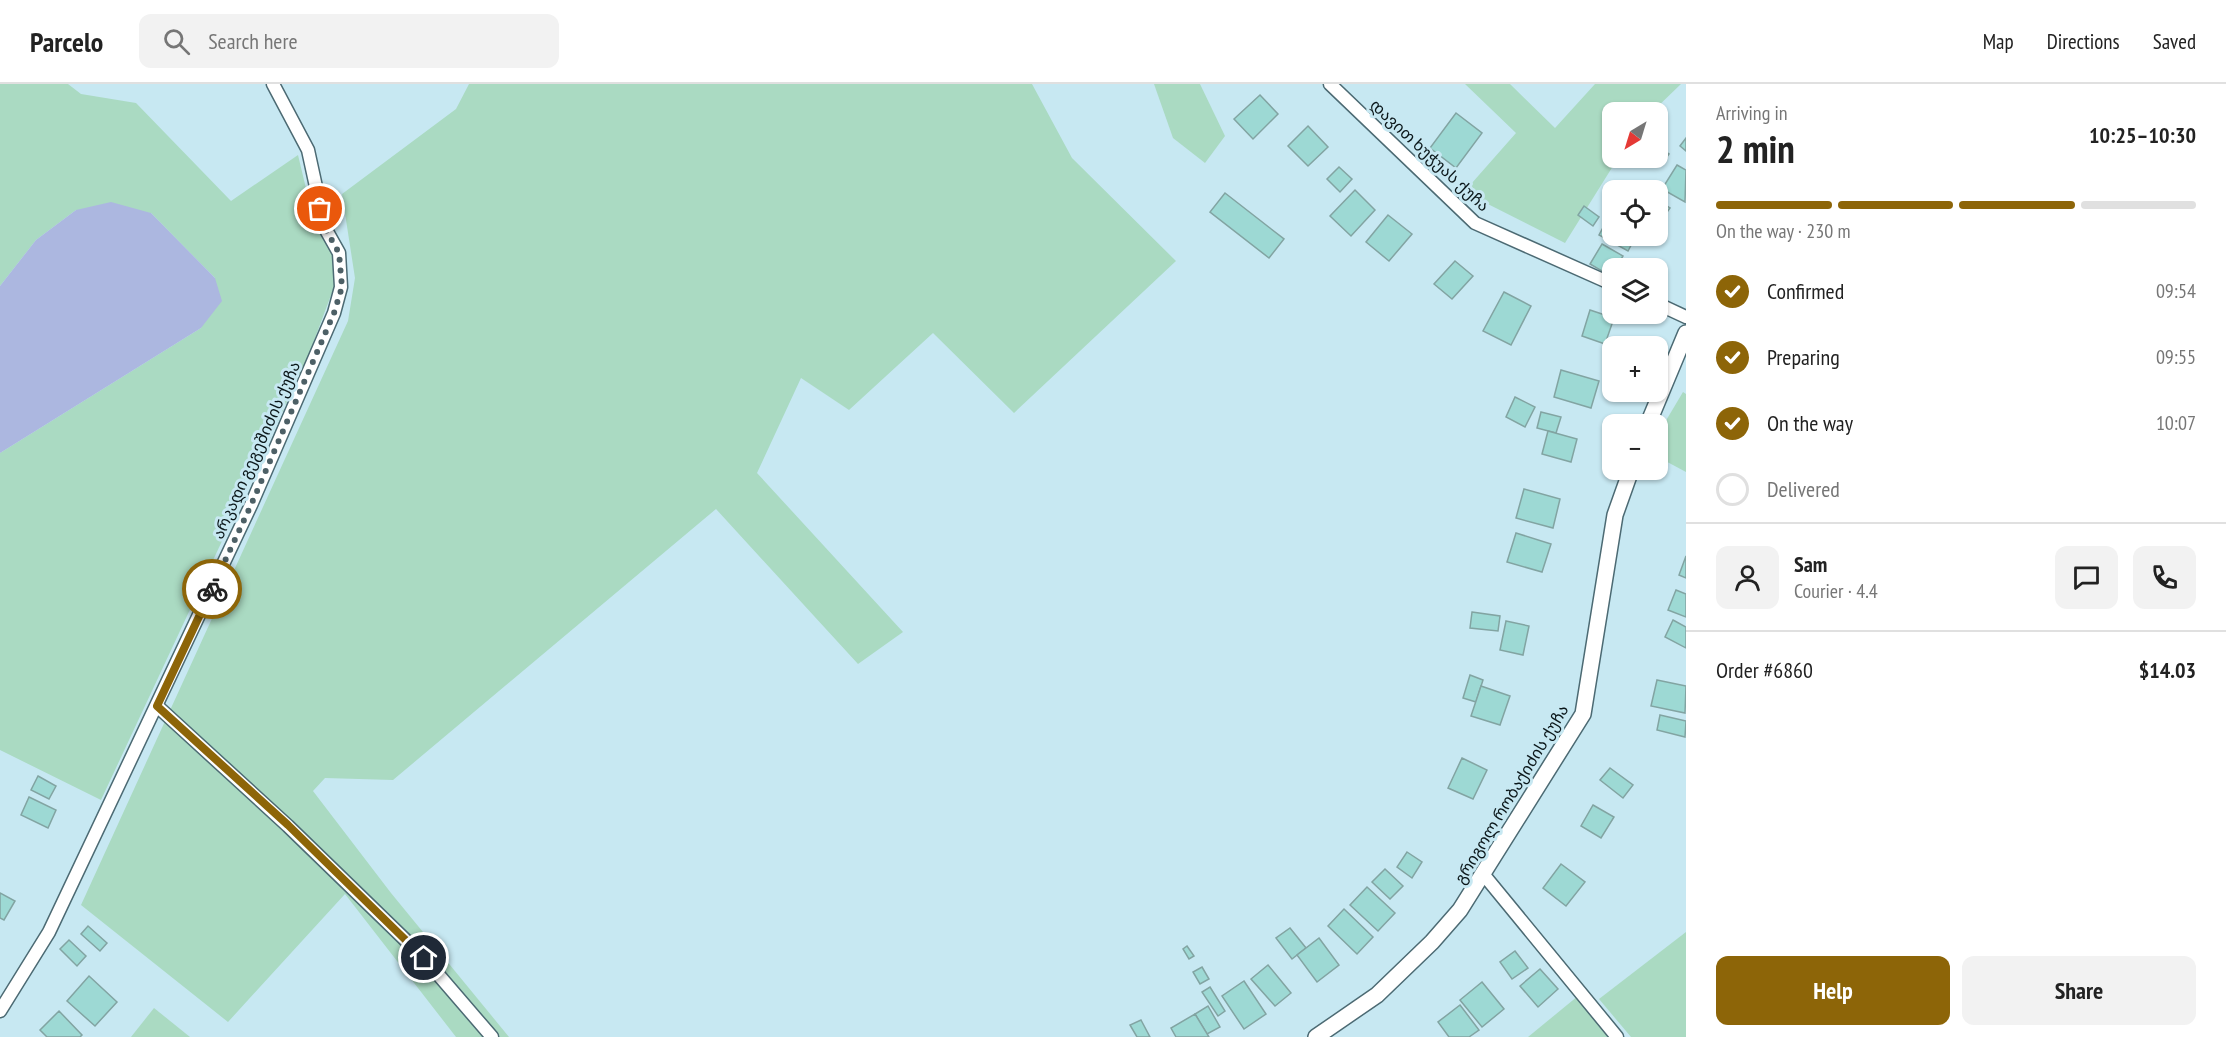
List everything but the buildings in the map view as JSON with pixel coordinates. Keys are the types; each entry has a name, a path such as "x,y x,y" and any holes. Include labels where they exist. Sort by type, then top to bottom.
{"street":[{"name":"არკადი გეგეშიძის ქუჩა","path":"0,1011 50,932 157,706 251,505 334,313 342,287 339,253 325,228 308,150 273,84"},
{"name":"დავით ხუჭუას ქუჩა","path":"1329,84 1475,223 1602,280"},
{"path":"1668,309 1686,317"},
{"path":"1652,414 1686,333"},
{"name":"გრიგოლ რობაქიძის ქუჩა","path":"1317,1037 1377,995 1432,942 1460,910 1583,714 1615,516 1628,480"},
{"path":"157,706 288,825 424,958 492,1037"},
{"path":"1484,875 1617,1037"}],"green space":[{"path":"0,84 68,84 81,94 136,103 231,201 298,155 315,226 335,259 337,279 308,357 101,800 0,750 0,453 201,328 215,278 151,213 76,210 36,240 0,286"},
{"path":"469,84 1032,84 1072,158 1176,261 1014,413 933,333 849,410 801,378 757,473 903,632 858,664 716,509 393,780 325,778 313,791 391,893 509,1037 456,1037 345,894 228,1022 81,905 348,321 355,278 342,194 456,109"},
{"path":"1154,84 1200,84 1225,136 1205,163 1173,138"},
{"path":"1465,84 1510,84 1555,128 1595,84 1681,84 1662,102 1602,102 1602,168 1612,168 1602,180 1602,184 1565,243 1464,192 1516,133"},
{"path":"1683,392 1686,394 1686,472 1668,462 1668,417"},
{"path":"1686,932 1686,1037 1631,1037 1599,999"},
{"path":"1578,996 1611,1037 1528,1037"},
{"path":"154,1008 190,1037 131,1037"}],"water":[{"path":"111,202 151,213 215,278 222,301 201,328 0,453 0,286 36,240 76,210"}],"way so far":[{"path":"212,589 334,313 342,287 339,253 325,228 320,209"}],"route":[{"path":"212,589 157,706 288,825 424,958"}]}
